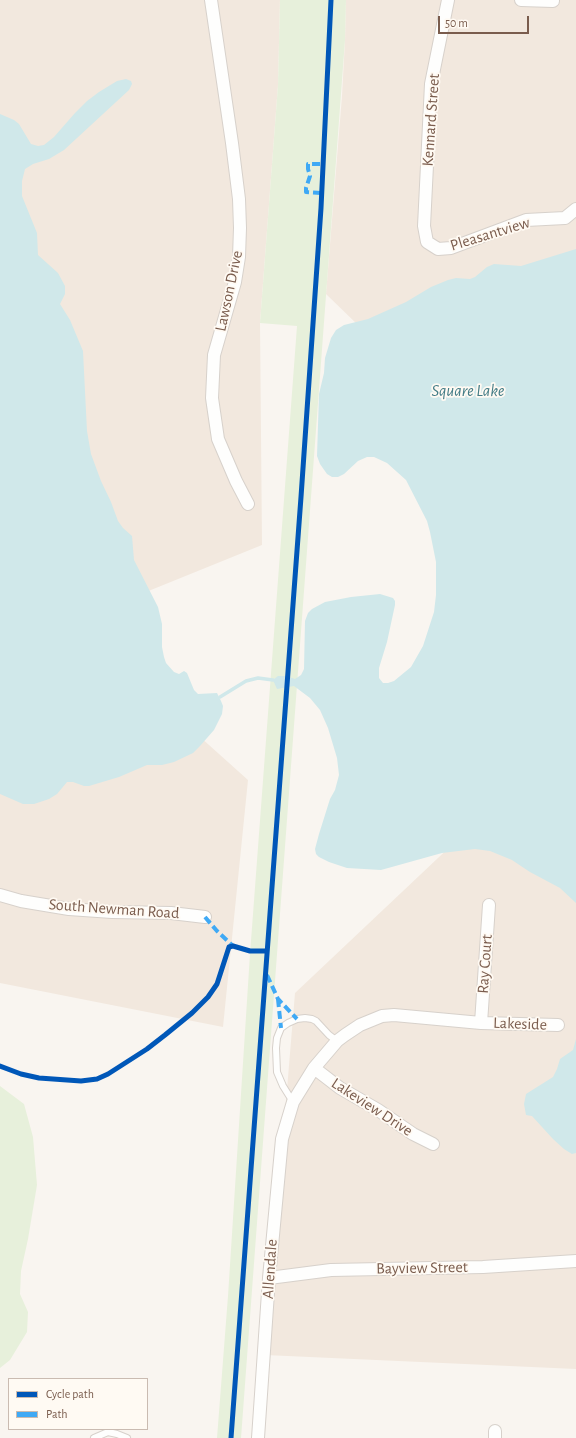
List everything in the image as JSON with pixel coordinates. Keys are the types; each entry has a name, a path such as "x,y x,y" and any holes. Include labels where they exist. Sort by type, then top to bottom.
{"street":[{"name":"Lawson Drive","path":"211,0 232,142 239,200 240,228 239,257 235,282 214,355 212,398 218,439 236,481 248,504"},
{"name":"Kennard Street","path":"427,242 424,226 431,84 448,0"},
{"path":"521,0 553,1"},
{"name":"Pleasantview","path":"427,242 438,249 450,248 526,220 565,218 576,209"},
{"name":"South Newman Road","path":"0,895 21,901 69,909 112,912 171,913 205,917"},
{"name":"Ray Court","path":"481,1023 489,905"},
{"name":"Lakeside","path":"337,1041 354,1029 382,1016 408,1016 481,1023 558,1025"},
{"name":"Allendale","path":"258,1438 269,1278 282,1139 293,1102 314,1068 337,1041"},
{"name":"Lakeview Drive","path":"314,1068 340,1088 378,1110 413,1134 433,1144"},
{"name":"Bayview Street","path":"269,1278 331,1270 483,1267 576,1261"}],"lane":[{"path":"293,1102 283,1086 277,1072 276,1048 277,1038 281,1028 297,1019 312,1019 337,1041"},
{"path":"94,1438 108,1432 126,1438"}],"shaded area":[{"path":"0,0 280,0 278,85 260,323 262,545 72,622 248,780 223,1027 0,983"},
{"path":"346,0 576,0 576,307 393,359 326,294 342,96"},
{"path":"510,790 576,827 576,1369 265,1355 295,993"}],"green space":[{"path":"280,0 346,0 345,40 241,1438 217,1438 228,1296 250,954 297,326 260,323 278,85"},
{"path":"0,1086 24,1104 33,1137 37,1185 21,1271 20,1294 28,1312 27,1332 10,1360 0,1368"}],"water":[{"path":"126,79 131,81 132,84 129,90 64,150 49,159 33,164 25,169 22,181 22,196 37,233 38,255 58,273 65,286 65,294 60,304 70,320 83,351 87,431 91,454 118,521 132,536 134,560 158,607 162,624 162,647 166,663 174,672 179,674 184,671 187,673 194,690 198,694 217,693 223,706 222,714 214,730 193,753 174,762 162,765 147,765 119,777 89,786 67,782 57,794 49,799 34,804 23,804 0,794 0,114 14,120 19,124 31,144 38,146 44,145 54,137 87,101 117,81"},
{"name":"Square Lake","path":"576,249 576,903 560,888 530,872 512,860 490,851 475,849 442,853 381,870 347,868 329,862 319,857 316,854 315,849 339,775 337,758 328,728 320,710 310,698 294,686 277,689 273,680 278,676 286,676 295,679 301,675 304,669 305,621 308,613 312,609 325,602 351,597 380,594 393,598 395,605 387,642 379,668 379,678 383,683 394,681 411,667 423,646 434,612 436,595 436,562 430,532 427,521 406,480 387,463 374,457 367,457 358,461 344,474 338,477 332,477 327,474 320,464 317,456 319,394 324,373 325,358 331,338 336,330 344,325 368,319 406,302 431,287 448,280 456,278 470,279 494,264 521,266"},
{"path":"576,1039 576,1153 572,1154 553,1139 532,1116 526,1115 524,1104 526,1094 553,1077 560,1059 573,1050"}],"waterway":[{"path":"220,697 246,681 258,678 273,680"}],"marked path":[{"path":"321,193 306,192 306,188 310,176 308,164 323,164"},
{"path":"205,917 233,946"},
{"path":"267,975 278,999 297,1019"},
{"path":"278,999 281,1028"}],"cycle path":[{"path":"231,1438 301,497 321,208 331,0"},
{"path":"0,1066 21,1074 39,1078 81,1081 97,1079 108,1074 147,1049 192,1013 208,997 217,984 229,947 233,946 250,951 267,951"}]}
